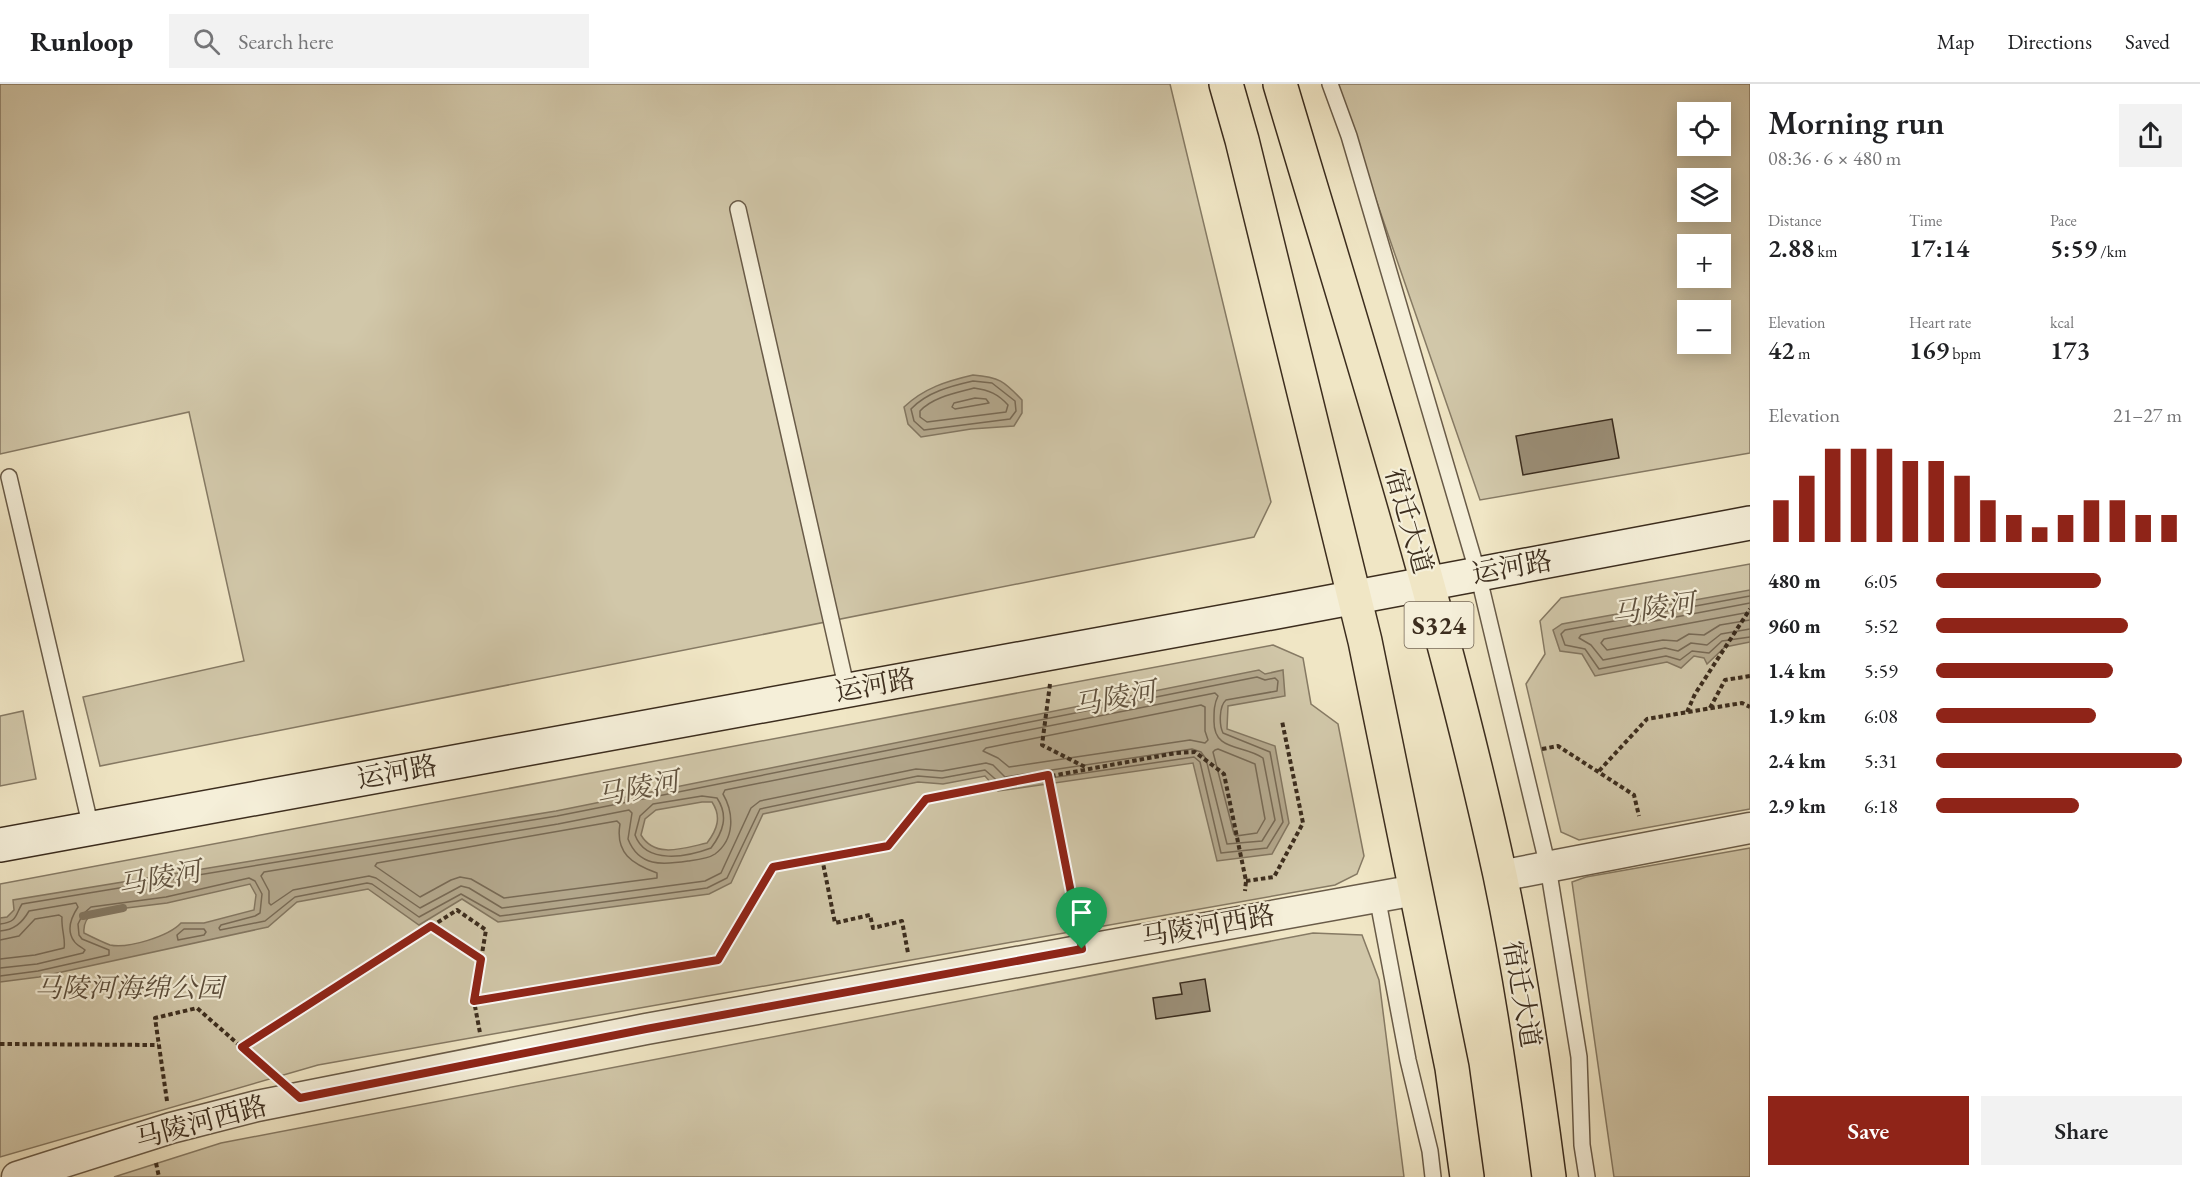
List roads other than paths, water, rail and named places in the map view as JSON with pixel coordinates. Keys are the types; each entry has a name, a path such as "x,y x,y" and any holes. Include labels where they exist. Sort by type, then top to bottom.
{"main road":[{"name":"S324","path":"1226,84 1242,140 1355,598 1452,1068 1467,1177"},
{"name":"宿迁大道","path":"1280,84 1428,583 1500,876 1532,1049 1549,1177"}],"street":[{"name":"运河路","path":"0,845 1750,524"},
{"path":"1500,876 1750,828"},
{"name":"马陵河西路","path":"17,1177 171,1128 257,1106 646,1029 1416,890"}],"lane":[{"path":"1330,84 1352,147 1478,574 1548,867 1579,1057 1582,1145 1587,1177"},
{"path":"738,209 847,690"},
{"path":"9,477 91,828"},
{"path":"1377,896 1408,1060 1430,1151 1433,1177"}],"water":[{"path":"973,375 1000,381 1022,400 1022,413 1014,426 971,429 921,437 908,424 904,407 912,400 936,386"},
{"path":"1750,590 1750,642 1725,647 1707,664 1704,658 1694,656 1681,668 1667,662 1595,676 1582,654 1560,651 1553,630 1562,624"},
{"path":"1259,670 1265,674 1283,670 1285,696 1228,706 1227,729 1275,746 1289,823 1272,854 1217,861 1193,763 998,791 985,776 943,784 918,782 763,814 731,883 709,894 498,922 462,899 419,925 368,889 297,902 268,927 39,977 0,982 0,918 7,917 14,910 13,900 556,811","holes":["712,802 717,813 716,828 707,843 680,849 662,849 654,847 641,835 645,819 656,810","250,884 256,895 254,910 204,923 181,923 158,937 127,945 110,945 84,933 86,921 94,912 167,903"]}],"waterway":[{"name":"马陵河","path":"83,916 123,908"}],"park label":[{"name":"马陵河海绵公园","path":"129,988"}]}
